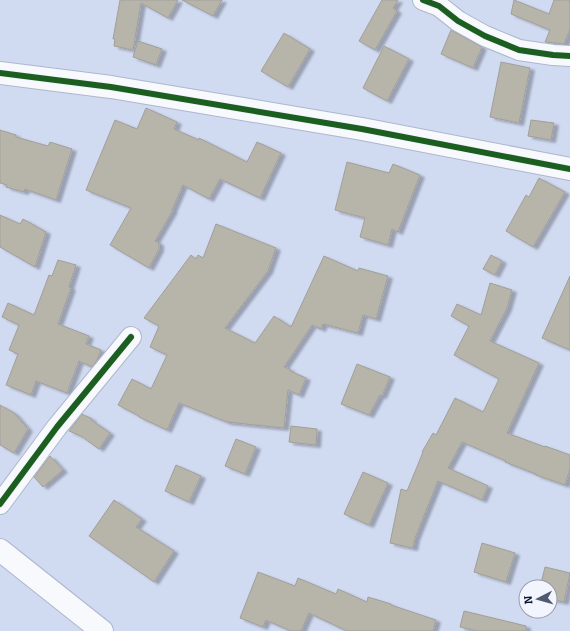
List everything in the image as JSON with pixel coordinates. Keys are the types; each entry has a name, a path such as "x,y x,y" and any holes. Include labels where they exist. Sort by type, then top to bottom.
{"street":[{"path":"435,2 458,21 485,36 519,50 570,56"},
{"path":"0,73 142,92 362,129 570,169"},
{"path":"0,504 57,427 131,337"},
{"path":"0,550 102,631"}],"building":[{"path":"120,0 178,0 168,18 141,3 133,50 114,46 115,39 113,39"},
{"path":"182,0 222,0 213,16"},
{"path":"382,0 398,0 393,8 397,11 375,50 359,41"},
{"path":"514,0 549,14 554,0 570,0 570,29 564,44 545,42 550,30 511,14"},
{"path":"451,30 482,47 473,68 441,54"},
{"path":"284,33 310,49 288,87 261,71"},
{"path":"138,41 162,49 156,65 133,57"},
{"path":"384,46 409,59 387,101 363,88"},
{"path":"501,62 530,68 519,123 490,117"},
{"path":"146,108 177,122 174,129 199,140 199,138 247,162 257,142 281,153 260,198 220,179 209,199 183,185 173,210 155,241 159,243 159,249 149,268 110,245 131,208 86,190 115,120 137,129"},
{"path":"531,120 554,123 551,140 528,136"},
{"path":"0,130 16,135 16,137 48,146 50,142 72,149 56,200 25,189 24,192 6,187 7,185 0,183"},
{"path":"347,162 389,173 393,164 420,175 398,232 392,229 388,245 360,237 365,218 335,210"},
{"path":"539,178 565,192 533,247 506,231 526,195 529,197"},
{"path":"0,215 20,224 23,219 46,232 35,267 0,247"},
{"path":"216,224 276,248 268,271 225,328 255,343 274,316 291,327 324,256 358,271 359,268 388,276 376,319 363,315 358,333 323,324 321,329 312,325 284,367 306,378 299,395 288,390 284,428 227,422 179,403 167,430 118,405 132,379 151,389 167,355 150,347 159,326 144,318 191,255 196,259 198,255 203,258"},
{"path":"491,255 502,261 495,275 483,269"},
{"path":"58,260 76,265 69,287 71,288 58,324 89,336 86,344 101,350 92,367 79,361 67,393 36,381 31,395 6,385 18,354 9,350 19,325 2,317 8,303 34,315 49,275 52,276"},
{"path":"570,276 570,350 542,338"},
{"path":"490,283 512,290 507,308 490,341 539,363 507,433 570,455 570,469 565,485 536,475 462,442 448,468 488,486 482,500 438,481 415,538 413,548 390,543 401,489 407,491 422,452 433,433 436,435 455,398 483,412 499,379 454,355 469,326 451,316 457,304 481,315"},
{"path":"357,364 390,377 382,396 380,395 369,415 341,404"},
{"path":"0,405 14,413 28,429 14,453 0,445"},
{"path":"82,414 92,419 91,420 110,433 99,449 81,436 69,431"},
{"path":"291,426 317,429 316,445 289,442"},
{"path":"236,439 256,447 245,474 225,466"},
{"path":"50,456 63,470 43,487 34,477"},
{"path":"176,465 201,476 189,502 165,491"},
{"path":"363,472 388,483 369,525 344,514"},
{"path":"114,500 142,519 136,527 174,551 154,582 89,536"},
{"path":"482,543 515,553 506,582 474,572"},
{"path":"545,567 570,573 564,602 558,601 558,579 542,579"},
{"path":"258,572 295,586 298,578 336,594 338,589 367,602 368,597 391,604 436,620 433,631 347,631 309,613 301,631 291,631 266,620 263,627 240,618"},
{"path":"464,611 526,626 526,631 477,631 460,627"}],"cycle path":[{"path":"423,0 439,6 458,21 485,36 519,50 570,56"},
{"path":"0,73 111,87 362,129 570,169"},
{"path":"0,504 57,427 131,337"}]}
